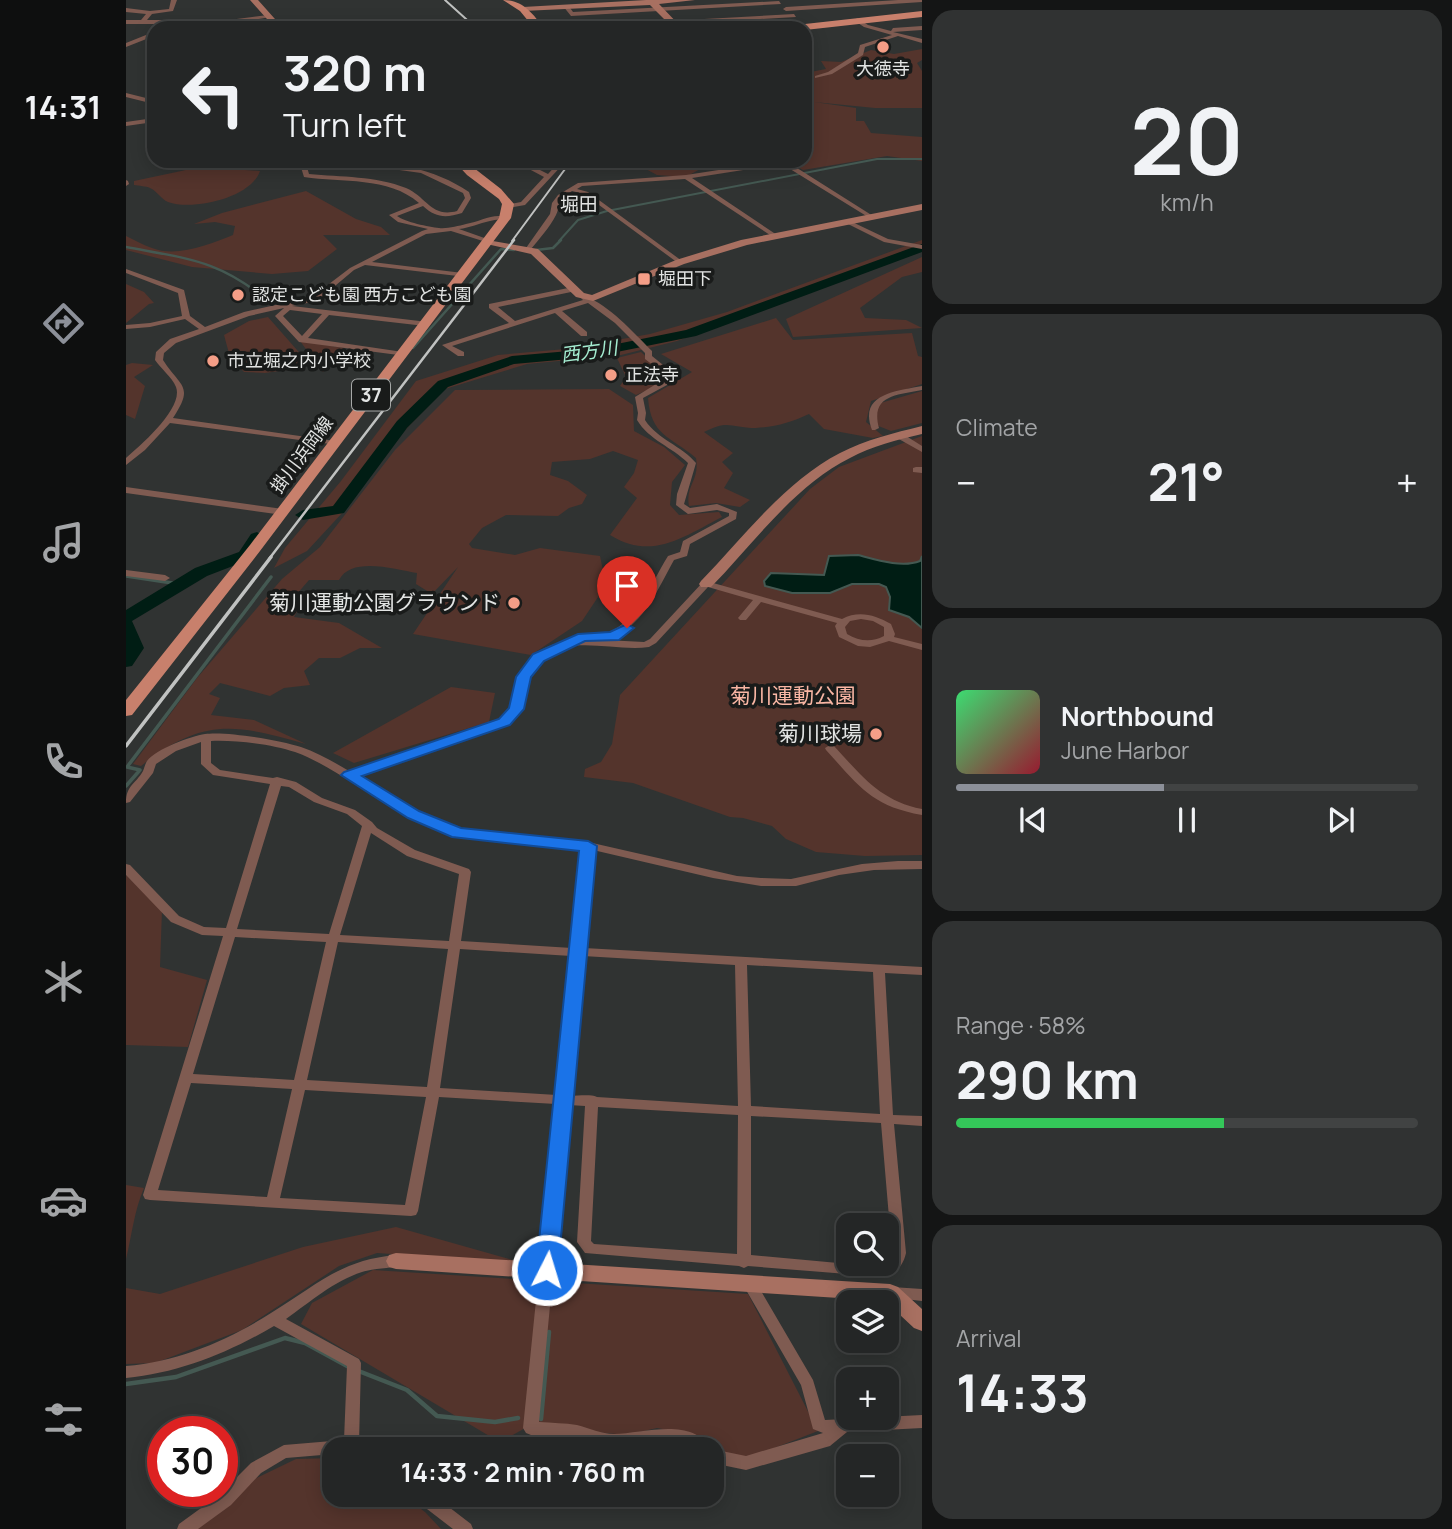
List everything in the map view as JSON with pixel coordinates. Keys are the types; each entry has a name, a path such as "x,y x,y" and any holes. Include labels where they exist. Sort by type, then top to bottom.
{"main road":[{"path":"507,0 523,9 533,21"},
{"path":"812,26 922,14"},
{"path":"466,168 500,192 507,212"},
{"name":"掛川浜岡線","path":"126,710 283,512 488,242 507,212"}],"street":[{"path":"126,10 150,13 171,10 174,0"},
{"path":"254,0 272,21"},
{"path":"523,9 570,4 691,0"},
{"path":"716,0 721,6"},
{"path":"848,0 871,19"},
{"path":"786,9 922,0"},
{"path":"651,1 671,21"},
{"path":"570,4 571,14 777,1 797,21"},
{"path":"143,22 150,13"},
{"path":"716,21 794,16"},
{"path":"230,21 268,17"},
{"path":"857,20 866,26 922,41"},
{"path":"126,22 147,22"},
{"path":"888,31 922,28"},
{"path":"126,37 147,35"},
{"path":"817,77 830,74 861,54 862,46 897,35"},
{"path":"126,45 147,36"},
{"path":"126,95 147,100"},
{"path":"126,124 147,121"},
{"path":"304,168 306,176 386,186 415,195 429,211 436,214 453,215 460,212 468,195 412,168"},
{"path":"386,186 400,168"},
{"path":"531,168 549,177"},
{"path":"423,204 391,215 400,221 437,229 470,226 523,204 557,168"},
{"path":"531,249 554,215 555,203 560,196 580,184 607,180 653,181 744,168"},
{"path":"793,168 870,216"},
{"path":"686,177 775,236"},
{"path":"574,190 586,193 680,262"},
{"path":"461,354 446,345 599,296 680,262 745,242 922,207"},
{"path":"846,221 874,237 922,247"},
{"path":"126,461 150,443 182,393 162,366 160,352 173,341 277,306 319,297 339,278 363,263 424,232 437,229"},
{"path":"349,775 505,722 516,709 524,677 530,666 550,650 583,637 613,636 627,628 671,558 684,554 686,543 733,517 733,512 725,507 688,511 680,505 680,494 691,473 692,463 682,452 646,428 641,420 639,397 668,378 665,371 648,357 649,353 638,341 618,321 573,289 531,249 488,242 450,229"},
{"path":"363,263 463,275"},
{"path":"126,271 181,292 186,317 204,329"},
{"path":"513,323 492,306 573,289"},
{"path":"277,306 425,324"},
{"path":"287,309 279,316 302,340 403,354"},
{"path":"556,310 584,334"},
{"path":"302,340 327,314"},
{"path":"126,327 186,317"},
{"path":"875,428 872,421 873,405 878,400 922,388"},
{"path":"167,420 335,443"},
{"path":"573,642 602,640 646,645 653,641 801,486 820,471 859,449 922,430"},
{"path":"900,436 922,450"},
{"path":"126,489 283,512"},
{"path":"126,573 165,578"},
{"path":"706,584 842,622 853,617 876,619 888,626 888,638"},
{"path":"743,618 760,599"},
{"path":"842,622 840,631 853,642 869,644 888,638 922,648"},
{"path":"206,737 206,764 217,773 277,780 292,784 318,800 351,812 411,853 465,872 433,1093 411,1211 150,1195 277,780"},
{"path":"126,800 157,758 191,740 206,737 287,746 302,751 349,775 414,815 458,833 588,846 635,854 723,878 751,882 789,883 887,863 922,865"},
{"path":"830,748 871,793 898,808 922,813"},
{"path":"272,1203 334,939 368,824"},
{"path":"588,846 531,1428 577,1432 596,1437"},
{"path":"126,868 175,919 202,931 922,971"},
{"path":"741,961 744,1262"},
{"path":"592,1100 584,1242 590,1249 884,1271 897,1262 899,1253 887,1120 879,968"},
{"path":"186,1078 922,1121"},
{"path":"126,1372 171,1366 238,1338 274,1318 350,1268 374,1261 848,1290"},
{"path":"750,1283 808,1384 818,1424 822,1427 836,1426"},
{"path":"899,1294 922,1295"},
{"path":"899,1301 922,1322"},
{"path":"274,1318 354,1370 353,1437"},
{"path":"899,1422 922,1421"},
{"path":"724,1458 746,1463 825,1441 839,1430"},
{"path":"649,1437 674,1437"},
{"path":"185,1529 225,1500 256,1468 284,1452 322,1450"},
{"path":"436,1507 465,1529"}],"green space":[{"path":"922,49 922,60 917,63 922,71 922,108 875,108 814,102 856,108 856,121 864,121 871,133 922,137 922,161 887,156 803,170 799,168 812,168 812,72 826,69 821,61 841,62 871,50 894,54"},
{"path":"195,168 260,171 254,180 234,195 192,205 168,202 150,188 134,185 134,181"},
{"path":"644,168 702,168 686,177 657,175"},
{"path":"306,191 356,219 381,227 390,235 323,235 337,249 308,271 272,274 192,267 126,250 126,236 162,251 183,251 204,246 233,235 235,226 215,222 194,224 222,213"},
{"path":"922,240 922,251 677,341 621,355 527,364 445,389 378,458 344,511 307,551 274,568 285,548 341,481 416,381 498,355 566,349 650,334 727,312"},
{"path":"922,257 922,272 902,277 860,308 865,318 906,320 922,328 793,337 786,319"},
{"path":"126,284 144,292 154,303 126,323"},
{"path":"268,317 304,358 300,368 265,373 244,372 230,357 224,335 249,321"},
{"path":"776,318 793,340 912,333 918,356 922,357 922,384 871,401 866,422 883,436 873,438 824,429 809,414 770,427 725,425 704,432 733,453 722,462 733,473 724,488 750,500 740,507 716,503 689,506 689,493 697,466 696,458 658,428 650,411 648,398 692,372 661,354"},
{"path":"300,341 344,348 323,372"},
{"path":"641,352 667,376 664,383 636,395 620,386 626,377 617,358"},
{"path":"126,365 153,365 134,377 145,386 135,419 126,415"},
{"path":"609,389 633,405 634,431 664,447 685,465 672,482 670,505 679,515 719,512 722,517 667,543 640,546 625,543 610,535 637,498 624,487 634,473 638,460 613,451 590,459 552,462 550,475 568,481 587,495 582,504 569,508 558,516 506,515 482,528 469,544 472,548 515,555 540,548 600,556 606,585 582,621 531,655 413,634 458,567 432,594 416,584 417,573 386,567 353,568 339,580 309,580 296,595 305,597 294,617 339,623 382,648 360,648 340,658 319,658 304,671 310,685 284,688 270,696 220,683 209,694 220,698 211,715 254,720 306,744 259,732 220,729 183,739 141,766 133,764 197,678 282,579 320,547 395,450 455,390"},
{"path":"922,391 922,423 891,431 876,425 877,404"},
{"name":"菊川運動公園","path":"922,436 922,855 865,856 816,852 786,839 772,826 730,817 633,783 584,777 585,769 601,762 612,744 620,695 810,489 839,467"},
{"path":"451,687 495,693 489,722 354,763 333,753"},
{"path":"126,875 162,910 160,967 207,980 188,1047 126,1045"},
{"path":"126,1185 144,1188 135,1214 126,1259"},
{"path":"396,1227 523,1263 377,1253 339,1266 242,1330 155,1363 126,1364 126,1288 160,1294 303,1247"},
{"path":"373,1270 748,1294 818,1431 751,1457 724,1453 724,1437 695,1437 657,1428 627,1435 529,1426 509,1437 491,1437 301,1324 312,1303"},
{"path":"322,1458 322,1507 418,1507 441,1529 197,1529 226,1507 238,1507 238,1493 248,1482 296,1459"}],"shaded area":[{"path":"858,555 905,564 920,561 922,556 922,628 909,617 889,610 890,597 886,587 879,584 852,584 830,593 792,593 765,586 764,581 771,573 824,575 829,556"}],"waterway":[{"path":"559,241 578,220 607,211 877,159 922,159"},
{"path":"536,250 553,248 561,240"},
{"path":"126,247 187,259 220,270 253,289 272,304"},
{"name":"西方川","path":"303,515 338,510 402,424 443,384 512,360 592,353 691,333 922,248"},
{"path":"413,348 501,249 514,250"},
{"name":"西方川","path":"126,617 201,572 245,555 257,537"},
{"path":"126,576 179,584"},
{"path":"126,786 140,770 127,767 271,577"},
{"name":"西方川","path":"126,624 135,648 126,662"},
{"path":"541,1419 549,1332"},
{"path":"126,1384 176,1377 285,1338 305,1343 349,1367"},
{"path":"356,1370 407,1390 437,1416 495,1422 518,1418"}],"railway":[{"path":"445,0 468,21"},
{"path":"512,241 566,168"},
{"path":"269,559 514,240"},
{"path":"126,746 271,557"}],"place":[{"name":"大徳寺","path":"883,47"},
{"name":"堀田下","path":"644,279"},
{"name":"認定こども園 西方こども園","path":"238,295"},
{"name":"市立堀之内小学校","path":"213,361"},
{"name":"正法寺","path":"611,375"},
{"name":"菊川運動公園グラウンド","path":"514,603"},
{"name":"菊川球場","path":"876,734"}],"district":[{"name":"堀田","path":"579,204"}],"route":[{"path":"547,1270 588,846 458,833 414,815 349,775 505,722 516,709 524,677 539,657 583,637 613,636 627,628"}]}
